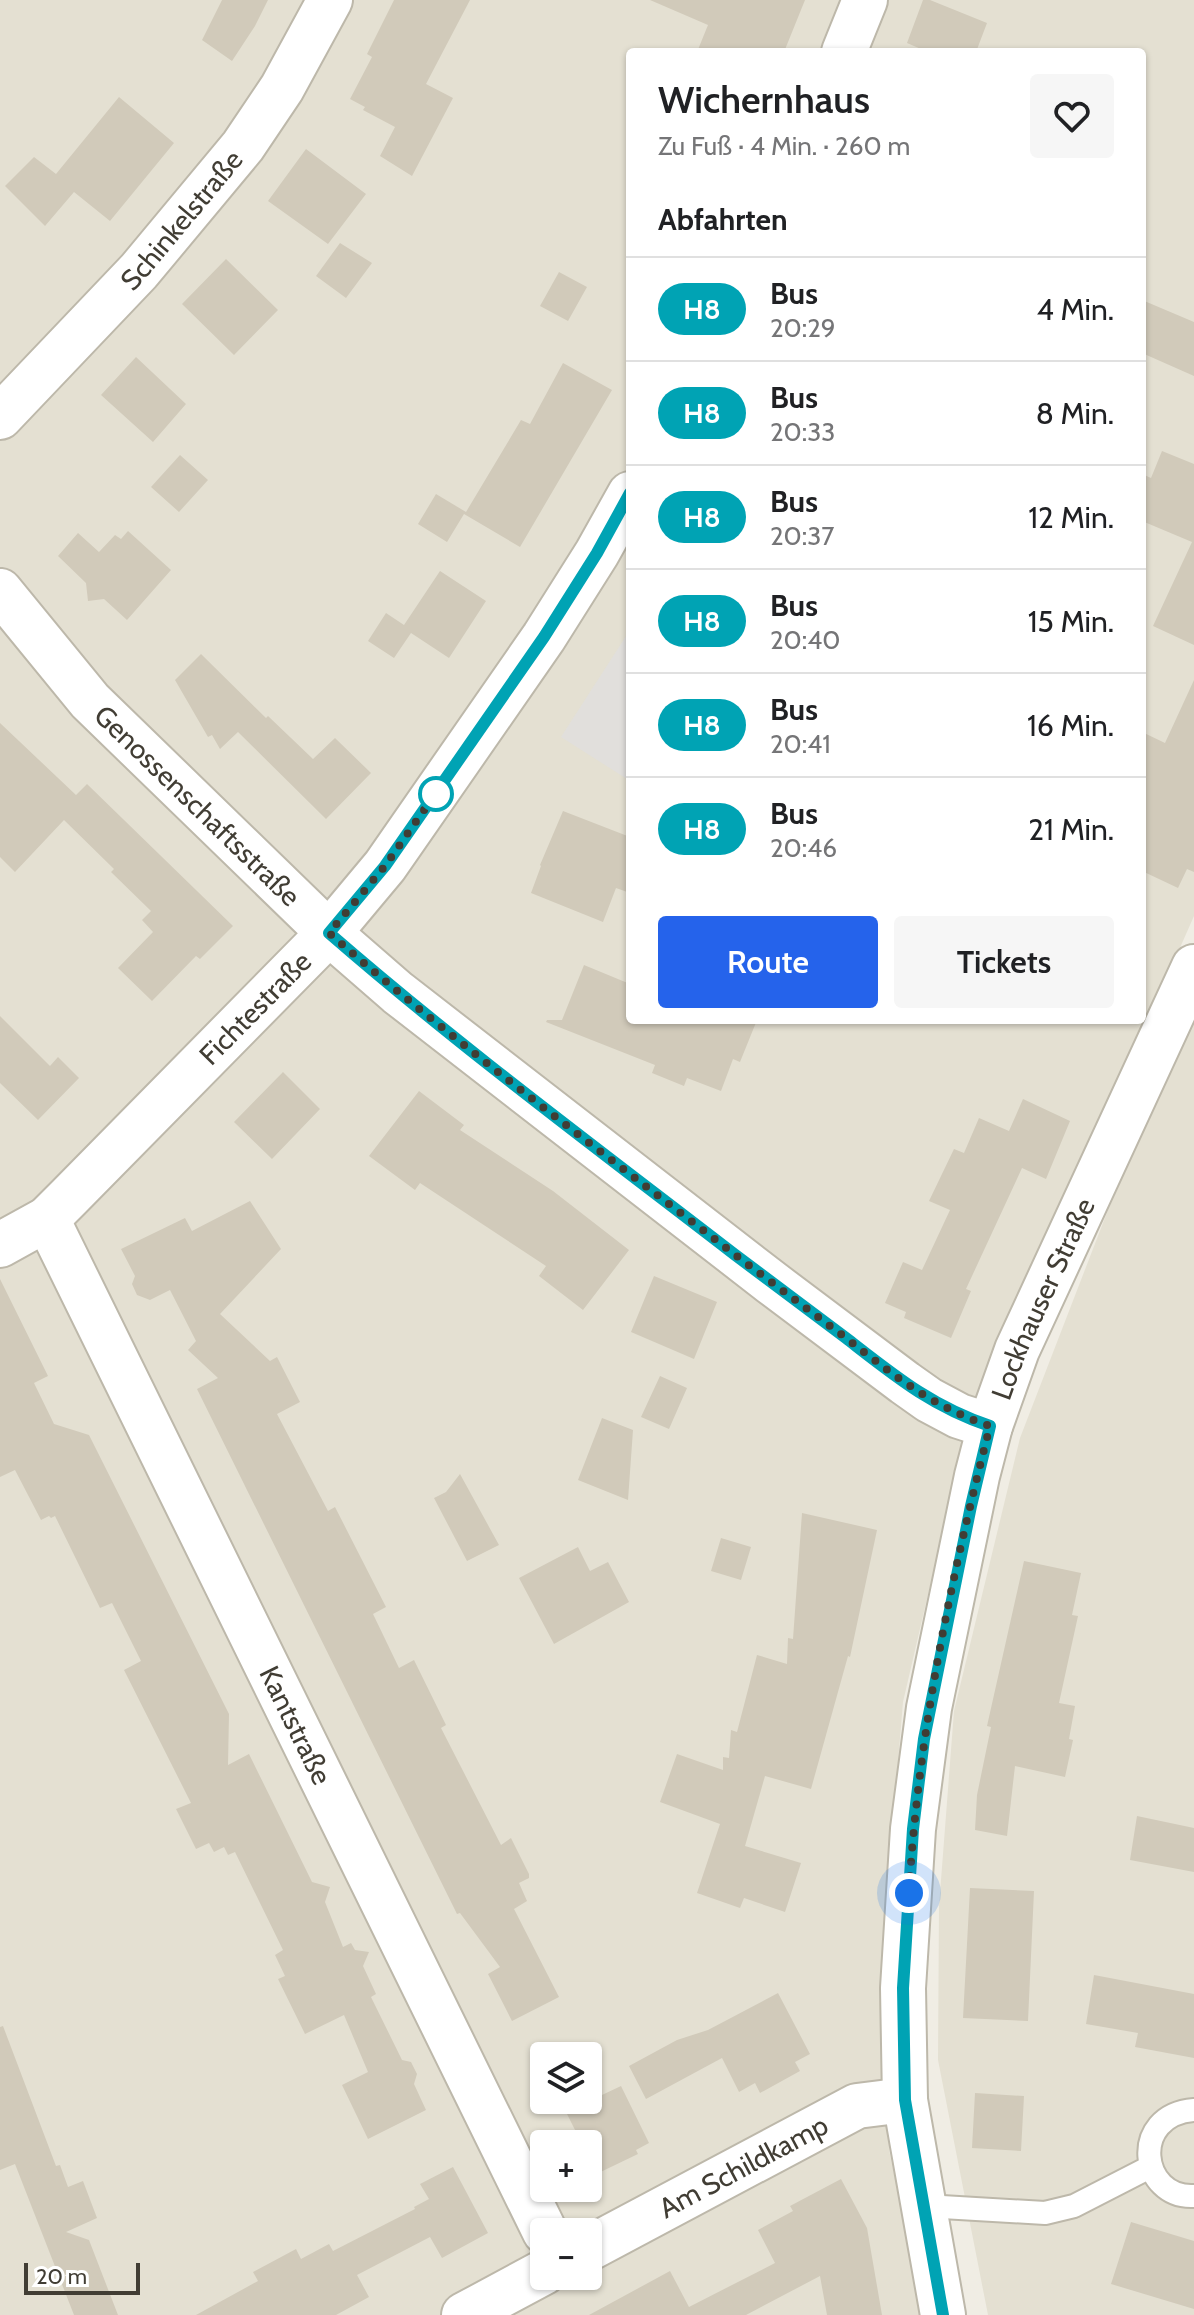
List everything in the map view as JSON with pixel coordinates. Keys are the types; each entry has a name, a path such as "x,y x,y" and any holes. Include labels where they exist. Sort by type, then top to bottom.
{"street":[{"name":"Schinkelstraße","path":"0,417 139,271 243,146 282,88 330,0"},
{"path":"846,48 865,0"},
{"name":"Fichtestraße","path":"0,1245 47,1219 329,933 385,866 544,637 626,501"},
{"name":"Genossenschaftsstraße","path":"0,591 90,701 329,933 398,993 905,1383 959,1416 990,1426"},
{"name":"Lockhauser Straße","path":"943,2315 905,2100 903,1988 913,1829 920,1771 949,1611 990,1426 1017,1350 1194,967"},
{"name":"Kantstraße","path":"47,1219 538,2218"},
{"name":"Am Schildkamp","path":"602,2242 857,2106 905,2100"},
{"path":"464,2315 530,2280"}],"lane":[{"path":"1194,2110 1179,2111 1159,2124 1149,2144 1150,2167 1163,2186 1184,2197 1194,2196"},
{"path":"925,2206 1045,2213 1074,2206 1150,2167"}],"shaded area":[{"path":"0,0 1194,0 1194,916 965,1435 903,1702 884,1931 889,2150 924,2315 0,2315"},
{"path":"626,636 626,778 561,737"},
{"path":"1194,1017 1194,2315 988,2315 938,2060 939,1906 954,1711 1020,1438 1108,1210"}],"building":[{"path":"222,0 268,0 232,61 202,40"},
{"path":"394,0 470,0 426,84 453,98 412,176 380,156 395,127 363,110 365,107 350,99 372,57 367,54"},
{"path":"650,0 805,0 786,48 699,48 708,25"},
{"path":"923,0 987,23 978,48 919,48 907,43"},
{"path":"119,97 174,143 110,221 74,192 45,226 5,186 34,157 56,174"},
{"path":"306,149 366,194 328,244 268,201"},
{"path":"340,243 372,263 346,298 316,276"},
{"path":"226,259 278,310 234,355 182,304"},
{"path":"559,272 587,287 568,321 540,306"},
{"path":"1146,302 1194,322 1194,376 1146,355"},
{"path":"136,357 186,404 153,442 101,395"},
{"path":"563,363 612,390 520,547 464,514 447,542 418,524 436,494 466,512 521,420 530,424"},
{"path":"1162,451 1194,464 1194,645 1153,626 1192,542 1146,523 1146,476 1151,478"},
{"path":"180,455 208,480 179,512 151,487"},
{"path":"128,531 171,570 127,620 104,599 88,601 86,583 58,556 78,533 99,552 115,535 121,539"},
{"path":"440,571 486,601 449,658 411,633 394,658 368,641 386,613 404,625"},
{"path":"201,654 313,759 335,738 371,773 326,819 238,732 220,749 212,735 208,737 175,680"},
{"path":"1194,680 1194,872 1187,869 1178,888 1146,873 1146,734 1165,743"},
{"path":"0,723 76,795 87,784 233,926 200,959 196,956 152,1001 118,968 153,932 142,920 151,911 64,820 15,872 0,857"},
{"path":"563,811 626,835 626,892 616,888 603,922 531,893"},
{"path":"584,965 626,982 626,1024 755,1024 740,1062 733,1059 721,1091 687,1078 684,1086 652,1073 655,1065 546,1022 562,1020"},
{"path":"0,1016 50,1066 58,1057 79,1078 38,1120 0,1083"},
{"path":"283,1072 320,1109 272,1159 234,1122"},
{"path":"419,1091 464,1125 460,1130 553,1191 629,1250 583,1310 539,1276 546,1266 420,1183 415,1190 369,1156"},
{"path":"1023,1099 1070,1121 1046,1179 1022,1168 966,1289 971,1291 951,1338 904,1318 906,1312 885,1303 903,1262 922,1270 950,1210 929,1201 954,1149 964,1153 979,1118 1009,1131"},
{"path":"250,1201 281,1249 220,1314 270,1361 277,1357 300,1402 277,1414 328,1511 335,1507 386,1607 373,1614 399,1668 414,1660 446,1725 441,1728 501,1845 511,1838 529,1874 529,1878 519,1883 527,1901 514,1909 559,1997 512,2021 488,1974 500,1967 460,1913 457,1914 197,1389 218,1378 188,1350 196,1341 170,1290 150,1300 137,1295 132,1284 135,1276 121,1249 185,1218 192,1231"},
{"path":"654,1276 717,1302 694,1359 631,1332"},
{"path":"0,1279 48,1376 34,1383 54,1424 89,1435 229,1714 228,1765 249,1754 312,1882 330,1887 325,1902 343,1947 351,1943 355,1950 369,1952 363,1966 376,1994 371,1997 402,2060 411,2062 417,2074 414,2084 426,2110 368,2139 342,2085 368,2072 344,2015 305,2034 278,1979 285,1976 275,1955 283,1950 235,1852 228,1855 224,1847 214,1852 209,1843 196,1849 176,1809 191,1803 124,1670 141,1661 112,1603 100,1608 55,1516 41,1520 15,1470 0,1477"},
{"path":"660,1376 687,1388 669,1429 641,1417"},
{"path":"602,1418 633,1430 628,1500 578,1480"},
{"path":"460,1474 499,1545 467,1561 434,1498 446,1492"},
{"path":"802,1513 877,1530 850,1657 811,1789 765,1776 745,1846 801,1863 785,1912 744,1898 740,1908 697,1893 720,1824 660,1802 677,1754 723,1770 723,1757 729,1758 731,1730 737,1732 757,1655 787,1664 788,1638 793,1639"},
{"path":"721,1538 751,1547 741,1580 711,1571"},
{"path":"578,1547 590,1571 608,1562 629,1602 554,1644 519,1578"},
{"path":"1024,1561 1081,1573 1072,1615 1078,1616 1059,1703 1075,1706 1069,1739 1073,1740 1065,1777 1015,1766 1007,1836 975,1830 977,1795 991,1727 987,1726"},
{"path":"1137,1816 1194,1828 1194,1872 1130,1860"},
{"path":"970,1888 1034,1891 1028,2021 963,2018"},
{"path":"1094,1975 1194,1994 1194,2058 1135,2047 1138,2033 1086,2024"},
{"path":"778,1993 810,2054 795,2062 800,2071 760,2093 755,2083 739,2092 722,2058 646,2099 629,2066 677,2040 708,2030"},
{"path":"3,2026 56,2166 60,2165 68,2187 83,2181 97,2218 66,2232 89,2240 118,2315 74,2315 15,2164 0,2170 0,2027"},
{"path":"621,2086 649,2143 636,2150 638,2154 602,2171 602,2130 575,2130 567,2114 602,2114 602,2095"},
{"path":"975,2093 1024,2096 1021,2151 972,2148"},
{"path":"453,2167 488,2233 442,2258 430,2237 357,2275 369,2297 336,2315 196,2315 258,2281 253,2272 296,2249 301,2259 329,2244 333,2251 415,2209 429,2199 420,2184"},
{"path":"841,2179 867,2228 882,2315 827,2315 820,2276 746,2315 589,2315 670,2271 689,2307 775,2263 758,2230 793,2211 790,2206"},
{"path":"1131,2222 1194,2241 1194,2309 1111,2284"}],"bus line":[{"name":"H8","path":"626,500 544,637 385,866 329,933 398,993 905,1383 959,1416 990,1426 977,1476 924,1739 913,1829 903,1988 905,2100 943,2315"}],"route":[{"path":"436,794 438,790 385,866 329,933 398,993 905,1383 959,1416 990,1426 929,1708 913,1829 909,1893"}]}
